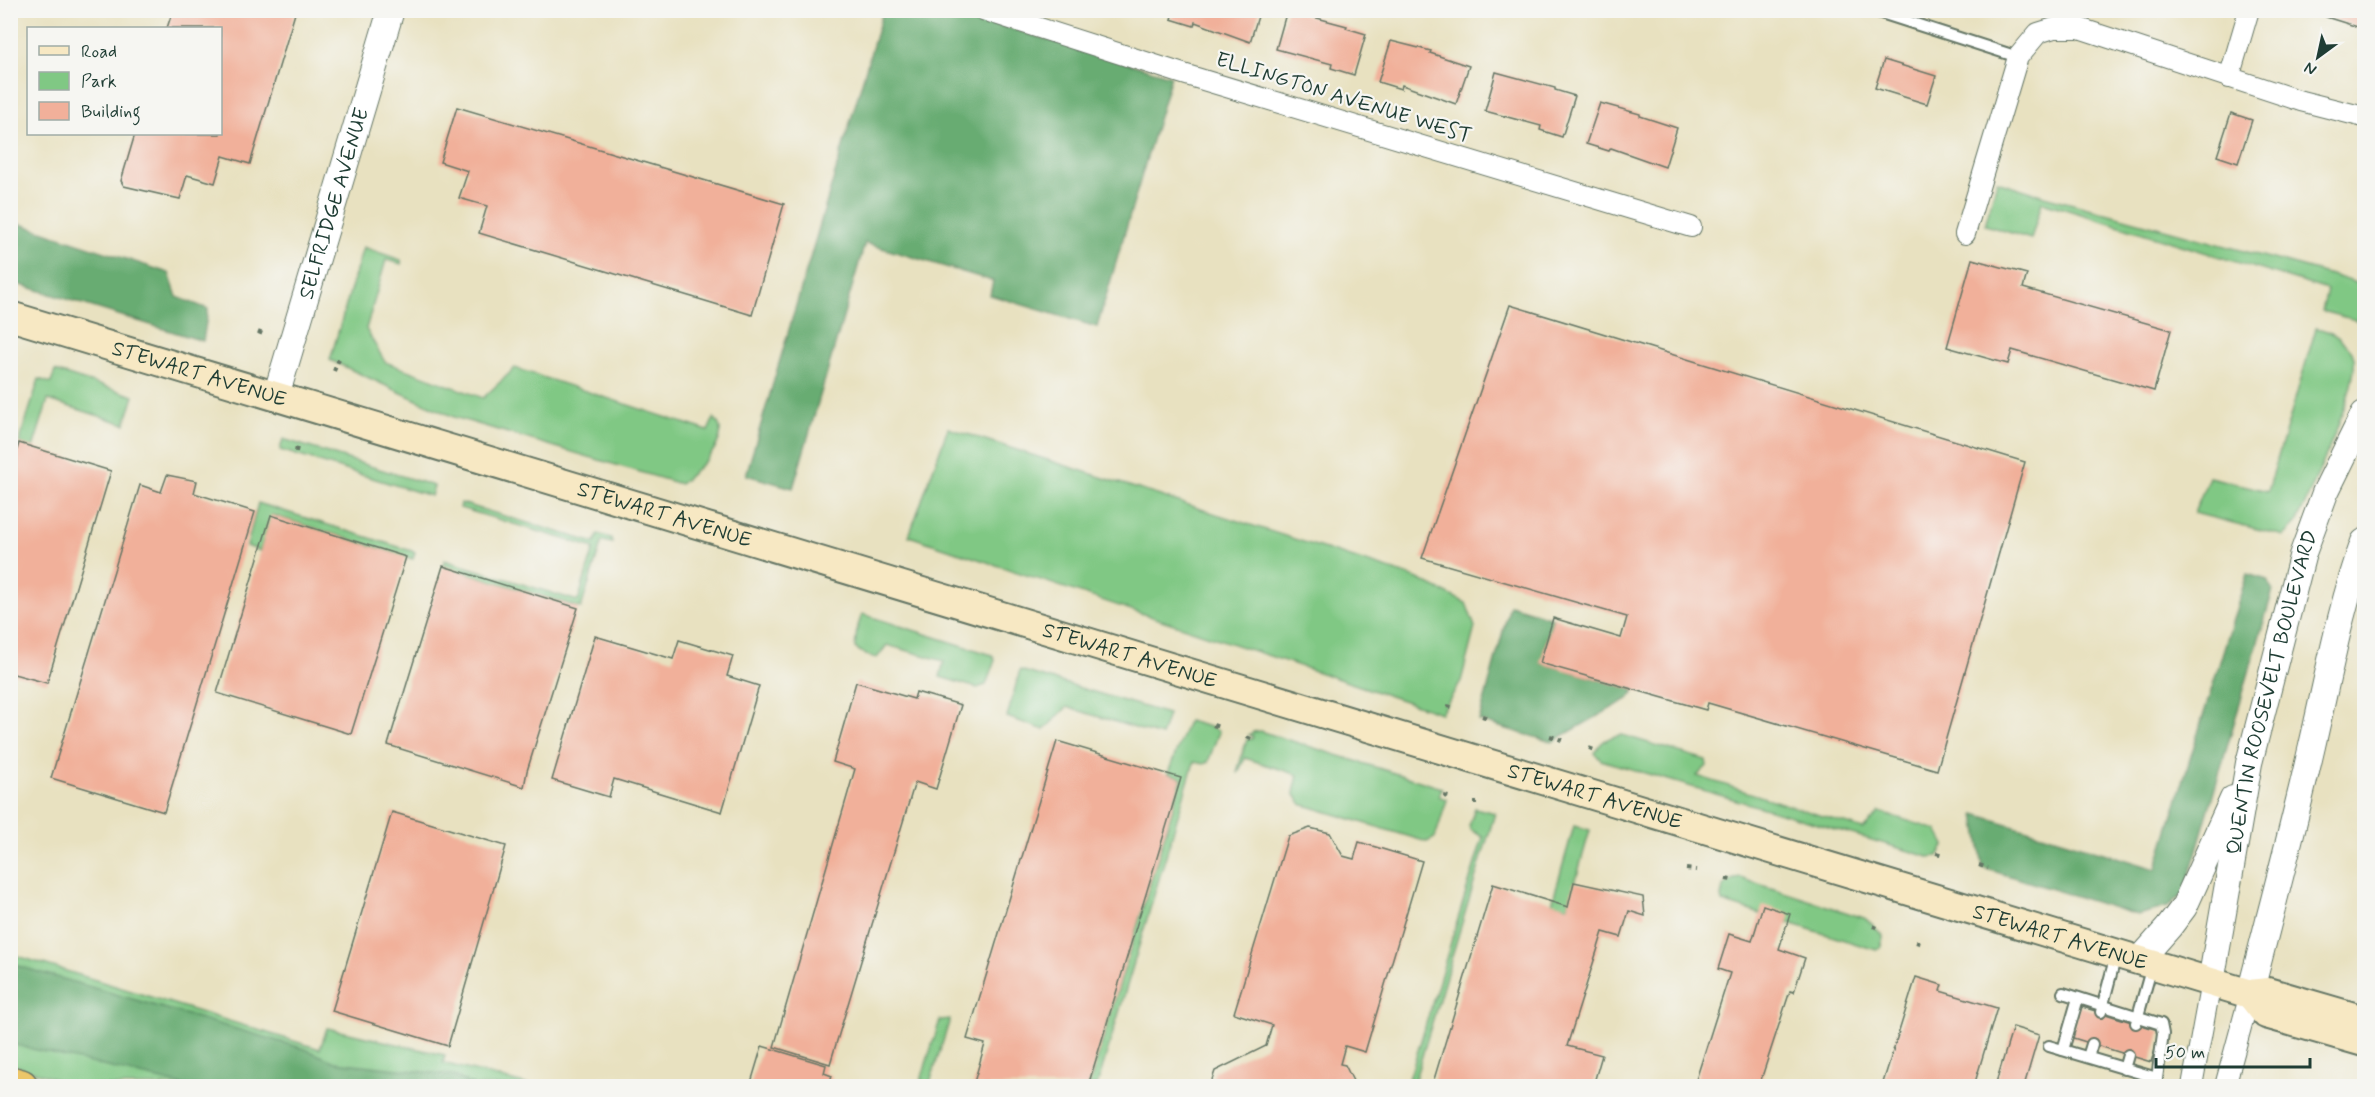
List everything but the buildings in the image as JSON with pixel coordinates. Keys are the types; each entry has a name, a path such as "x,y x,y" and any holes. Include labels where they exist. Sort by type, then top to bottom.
{"highway":[{"path":"10,1083 21,1086"}],"main road":[{"name":"STEWART AVENUE","path":"10,316 2250,994 2268,992 2364,1020"},
{"name":"STEWART AVENUE","path":"2250,994 2266,1014 2364,1042"}],"street":[{"name":"SELFRIDGE AVENUE","path":"276,396 391,10"},
{"name":"ELLINGTON AVENUE WEST","path":"983,10 1170,70 1691,226"},
{"path":"2229,78 2249,10"},
{"path":"1965,234 2018,57 2038,33 2054,28 2079,28 2301,101 2364,117"},
{"name":"QUENTIN ROOSEVELT BOULEVARD","path":"2211,982 2248,763 2303,552 2325,493 2364,414"},
{"path":"2225,1086 2312,746 2332,655 2364,542"},
{"path":"2136,959 2169,927 2184,907 2248,763"},
{"path":"2192,1086 2211,982"}],"lane":[{"path":"1872,10 2018,57"},
{"path":"2102,1009 2136,959"},
{"path":"2136,959 2137,1020"},
{"path":"2049,1046 2124,1069 2157,1082 2163,1034 2161,1024 2137,1020 2102,1009 2063,993"},
{"path":"2063,1050 2078,998"},
{"path":"2088,1057 2092,1044"},
{"path":"2124,1069 2128,1055"}],"path":[{"path":"258,332 264,334"},
{"path":"334,371 339,359"},
{"path":"296,452 297,446"},
{"path":"1482,716 1488,718"},
{"path":"1214,725 1219,727"},
{"path":"1550,736 1562,740"},
{"path":"1589,748 1597,750"},
{"path":"1936,853 1944,855"},
{"path":"1979,865 1988,868"},
{"path":"1686,868 1696,870"},
{"path":"1726,879 1731,880"},
{"path":"1873,926 1880,929"},
{"path":"1916,942 1923,944"}],"green space":[{"path":"883,11 952,11 1171,76 1097,327 990,295 993,281 865,243 793,488 746,475"},
{"path":"1997,181 2363,285 2364,314 2359,321 2322,311 2327,290 2042,202 2031,239 1985,225"},
{"path":"11,221 169,273 177,297 208,309 203,341 11,282"},
{"path":"363,247 401,260 402,264 386,260 366,329 385,362 483,398 515,368 708,431 714,418 719,426 720,435 717,445 703,463 680,484 454,417 330,360"},
{"path":"2316,328 2333,334 2349,347 2354,358 2354,373 2342,415 2296,524 2284,536 2194,513 2209,477 2268,491"},
{"path":"55,371 134,396 125,424 48,400 33,448 19,443 39,379 51,383"},
{"path":"948,428 1416,578 1466,603 1475,627 1461,681 1441,713 909,536"},
{"path":"283,439 434,486 431,496 280,450"},
{"path":"258,503 415,552 413,559 272,515 260,551 247,546"},
{"path":"461,503 595,543 598,534 611,538 612,543 602,541 581,608 443,566 444,560 578,601 594,548 460,508"},
{"path":"2247,574 2267,580 2273,590 2184,894 2168,907 2137,915 1983,868 1975,814 2156,869"},
{"path":"1510,605 1553,618 1541,663 1635,690 1628,699 1552,742 1479,721"},
{"path":"862,614 992,655 995,660 986,685 977,688 940,677 944,661 887,645 877,658 866,655 855,648 857,629"},
{"path":"1020,670 1168,714 1161,736 1067,707 1044,730 1007,717"},
{"path":"1188,721 1219,732 1208,762 1204,764 1194,762 1097,1086 1089,1086 1182,778 1168,773"},
{"path":"1260,731 1442,788 1439,796 1447,800 1435,838 1427,842 1301,804 1294,793 1298,775 1245,758 1238,773 1247,739 1252,739 1253,736 1249,735"},
{"path":"1622,735 1706,760 1707,766 1697,776 1863,829 1880,812 1937,830 1945,845 1938,856 1929,857 1601,760 1595,753 1600,745 1610,738"},
{"path":"1475,808 1495,813 1413,1086 1407,1086 1483,837 1471,830 1469,826"},
{"path":"1574,826 1590,830 1568,907 1552,903"},
{"path":"1740,878 1867,919 1883,936 1881,948 1876,950 1722,902 1723,887 1731,880"},
{"path":"11,954 320,1049 327,1028 445,1055 443,1063 532,1086 76,1086 11,1064"},
{"path":"11,964 305,1049 335,1062 452,1075 475,1086 187,1086 11,1044"},
{"path":"950,1019 929,1086 919,1086 940,1020"}]}
